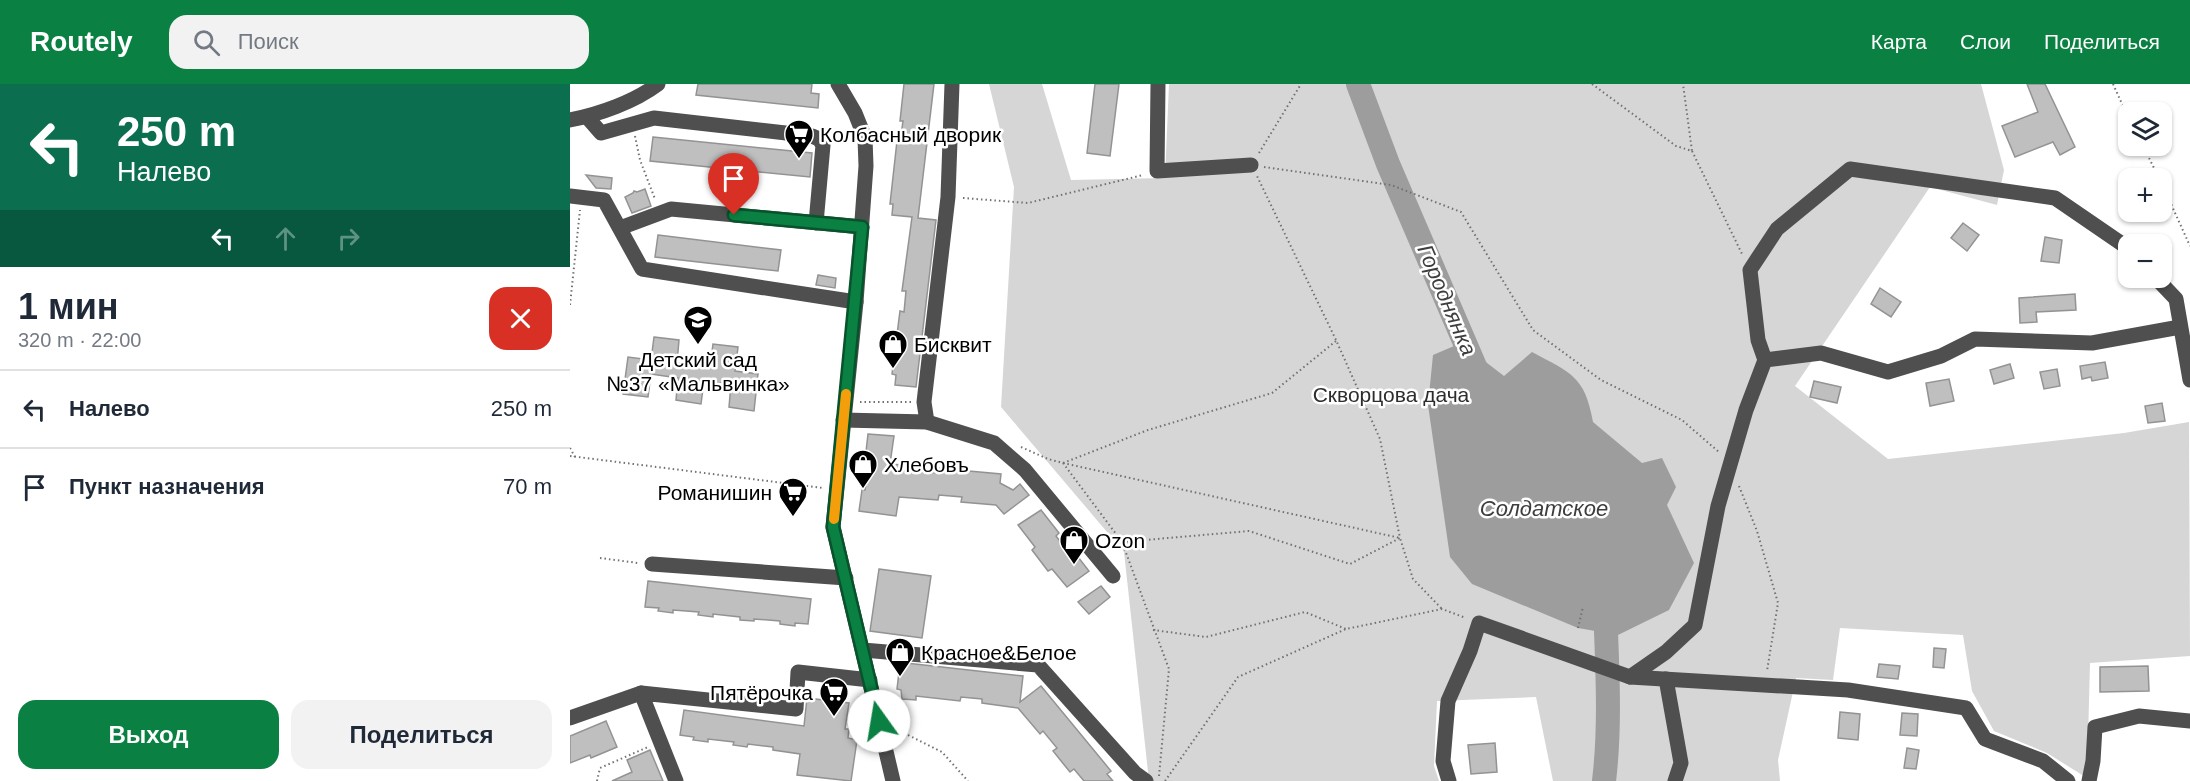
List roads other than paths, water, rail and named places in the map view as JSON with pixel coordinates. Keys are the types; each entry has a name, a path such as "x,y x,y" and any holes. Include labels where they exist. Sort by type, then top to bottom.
{"street":[{"path":"570,120 586,117 658,84"},
{"path":"838,84 855,113 865,138 866,166 856,302 833,527 893,781"},
{"path":"927,422 924,402 948,197 952,84"},
{"path":"1158,84 1157,171 1251,165"},
{"path":"586,117 601,133 654,118 812,136 819,139 823,146 816,223"},
{"path":"1630,677 1666,651 1695,625 1718,506 1746,410 1765,360 1758,340 1750,270 1777,229 1850,169 2055,198 2118,241"},
{"path":"575,196 604,200 642,269 856,302"},
{"path":"620,228 671,209 862,227"},
{"path":"2166,288 2176,299 2190,381"},
{"path":"1765,360 1821,353 1888,372 1941,356 1975,339 2092,343 2181,327"},
{"path":"843,420 927,422 994,443 1025,470 1113,576"},
{"path":"652,564 846,578"},
{"path":"1449,781 1443,761 1448,700 1470,651 1479,623 1630,677 1848,690 1966,708 1985,739 2043,761 2068,781"},
{"path":"863,650 1038,665 1134,773 1146,781"},
{"path":"570,718 641,693 796,709 798,672 870,680"},
{"path":"1666,679 1681,763 1676,781"},
{"path":"641,693 676,781"},
{"path":"2089,781 2095,727 2139,716 2190,721"}],"water":[{"name":"Солдатское","path":"1461,343 1504,376 1532,352 1557,365 1580,385 1586,395 1593,422 1642,463 1662,458 1676,487 1667,505 1694,563 1669,610 1618,635 1578,628 1472,584 1450,557 1428,405 1433,355"}],"waterway":[{"name":"Городнянка","path":"1358,84 1388,164 1480,378"},
{"name":"Городнянка","path":"1603,602 1605,605 1608,693 1604,781"}],"place":[{"name":"Колбасный дворик","path":"799,160"},
{"name":"Детский сад №37 «Мальвинка»","path":"698,346"},
{"name":"Бисквит","path":"893,370"},
{"name":"Хлебовъ","path":"863,490"},
{"name":"Романишин","path":"793,518"},
{"name":"Ozon","path":"1074,566"},
{"name":"Красное&Белое","path":"900,678"},
{"name":"Пятёрочка","path":"834,718"}],"park label":[{"name":"Скворцова дача","path":"1391,394"}]}
